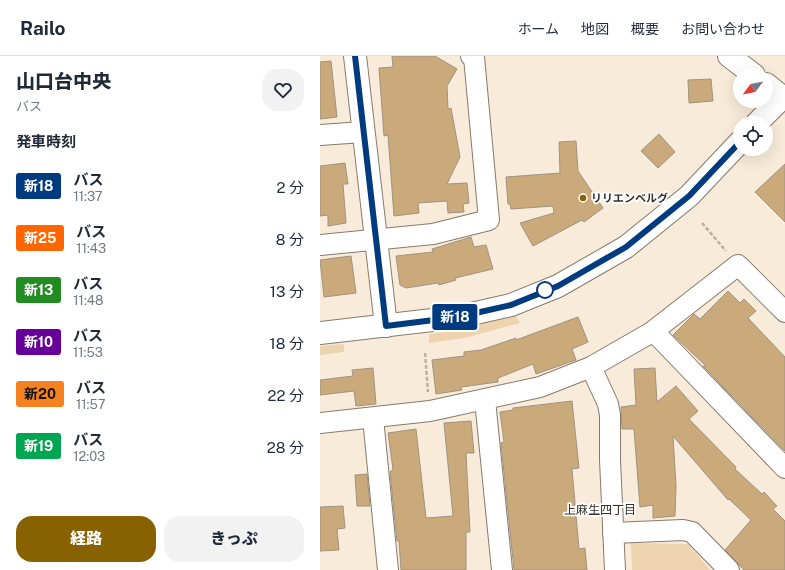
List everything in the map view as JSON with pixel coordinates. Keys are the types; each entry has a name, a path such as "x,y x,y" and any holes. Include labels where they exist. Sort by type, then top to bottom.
{"street":[{"path":"355,56 386,326"},
{"path":"320,245 432,234 489,220 484,150 474,57 472,56"},
{"path":"729,56 745,68"},
{"path":"765,116 784,98 773,89"},
{"path":"320,135 364,132"},
{"path":"320,333 458,317 511,305 558,286 626,247 689,196 733,149"},
{"path":"320,423 430,411 485,400 540,387 591,368 652,332 738,265 785,312"},
{"path":"652,332 660,338 785,468"},
{"path":"591,368 608,404 610,415 610,460 615,570"},
{"path":"485,400 502,570"},
{"path":"373,418 388,570"},
{"path":"613,533 683,530 692,532 729,570"}],"path":[{"path":"702,223 738,265"},
{"path":"425,353 429,398"}],"shaded area":[{"path":"514,314 520,323 464,338 429,343 429,334 462,330"},
{"path":"344,344 344,352 320,355 320,346"},
{"path":"631,543 688,544 710,570 632,570"}],"building":[{"path":"392,56 435,56 457,69 447,86 448,109 451,108 460,157 447,184 467,183 469,203 463,204 464,212 448,213 447,201 418,203 419,213 394,216 388,135 384,136 379,68 393,67"},
{"path":"331,61 337,117 320,119 320,62"},
{"path":"711,79 713,101 689,103 688,80"},
{"path":"659,134 675,152 658,168 641,151"},
{"path":"576,141 578,171 603,208 584,222 582,220 533,246 520,223 554,213 553,206 511,209 510,204 508,204 506,177 560,173 559,142"},
{"path":"345,163 348,184 343,184 346,223 328,226 328,215 320,216 320,166"},
{"path":"785,164 785,222 755,192"},
{"path":"471,237 474,247 486,245 493,269 455,278 456,280 439,285 438,283 406,288 400,285 396,256 433,252 432,249"},
{"path":"351,256 356,293 324,297 320,260"},
{"path":"728,291 740,303 744,299 756,311 748,318 785,357 785,451 703,366 706,366 673,335 694,314 700,319"},
{"path":"578,317 588,342 572,349 576,360 536,374 533,364 498,378 498,382 461,387 462,390 436,394 432,360 464,356 464,352 481,350 516,338 516,340"},
{"path":"373,368 376,404 356,406 354,391 320,395 320,380 353,376 352,370"},
{"path":"655,368 657,402 676,386 698,411 689,419 736,467 735,469 762,494 764,492 777,506 773,509 785,521 785,570 744,570 725,550 751,520 729,499 728,500 673,436 676,486 675,516 653,518 653,505 640,507 634,429 622,429 621,407 636,405 634,369"},
{"path":"572,401 579,468 572,469 579,549 585,548 587,570 514,570 501,443 504,442 500,412 513,410 513,408"},
{"path":"471,421 474,453 466,453 470,532 466,532 466,570 401,570 399,541 397,541 390,472 393,469 388,433 416,429 426,518 453,516 444,423"},
{"path":"367,474 370,506 357,506 355,475"},
{"path":"343,506 345,528 337,529 339,550 320,551 320,507"}],"bus line":[{"name":"新18","path":"355,56 386,326 458,317 511,305 535,294 558,286 626,247 689,196 733,149"}],"place":[{"name":"リリエンベルグ","path":"583,198"}],"district":[{"name":"上麻生四丁目","path":"600,510"}]}
